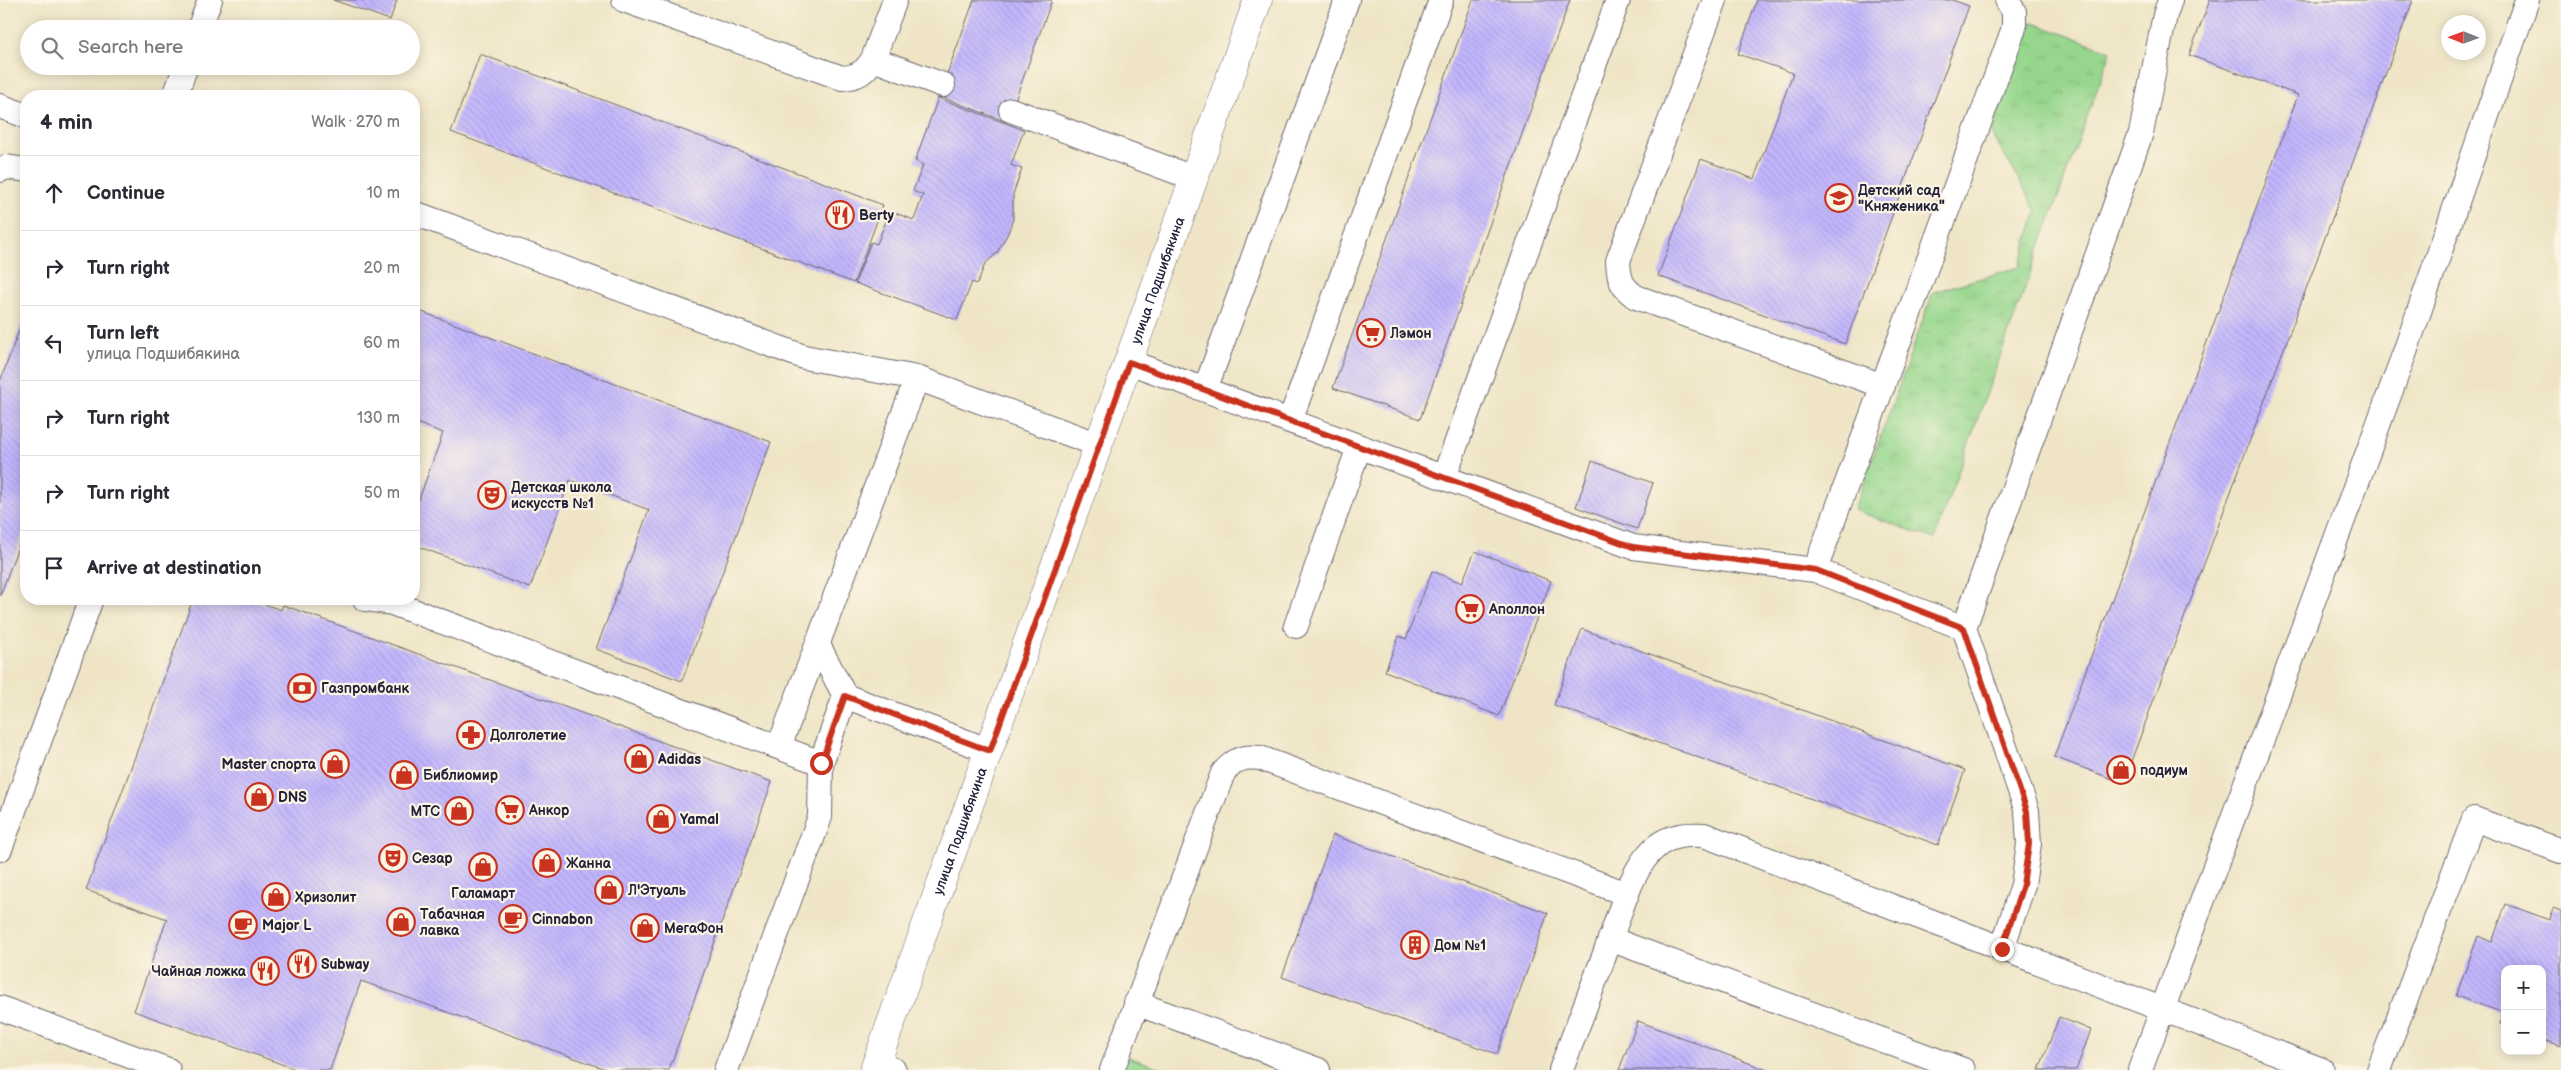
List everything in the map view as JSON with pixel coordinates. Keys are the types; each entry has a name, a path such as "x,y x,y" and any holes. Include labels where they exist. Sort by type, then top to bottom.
{"street":[{"name":"улица Подшибякина","path":"881,1068 990,751 1258,0"}],"lane":[{"path":"202,20 210,0"},
{"path":"624,0 842,78 854,77 865,72 873,59 895,0"},
{"path":"1205,390 1347,0"},
{"path":"1290,421 1441,0"},
{"path":"1444,477 1618,0"},
{"path":"1716,0 1618,261 1619,279 1626,290 1636,297 1883,386"},
{"path":"1816,570 2014,28 2014,12 2007,0"},
{"path":"2002,949 2023,885 2029,844 2027,811 1964,628 2141,132 2165,15 2170,0"},
{"path":"2140,1070 2405,352 2527,0"},
{"path":"873,59 943,85"},
{"path":"177,90 183,75"},
{"path":"0,106 20,114"},
{"path":"1011,110 1193,178"},
{"path":"0,170 6,168 20,169"},
{"path":"420,216 804,358 917,378 1099,445"},
{"path":"1129,362 1633,547 1816,570 1964,628"},
{"path":"779,747 917,378"},
{"path":"1296,626 1359,447"},
{"path":"0,849 89,605"},
{"path":"397,605 821,763"},
{"path":"818,645 845,696 990,751"},
{"path":"726,1070 820,817 821,763 845,696"},
{"path":"1112,1070 1223,774 1232,762 1246,756 1260,758 1627,894"},
{"path":"2379,1070 2474,819 2561,852"},
{"path":"1561,1070 1627,894 1642,862 1657,846 1672,837 1689,834 1704,835 2322,1070"},
{"path":"1610,939 1963,1070"},
{"path":"1136,1003 1318,1070"},
{"path":"0,1008 168,1070"}],"green space":[{"path":"2031,22 2111,51 1934,539 1854,510 1933,292 2019,267 2037,211 1991,132"},
{"path":"1118,1054 1168,1070 1112,1070"}],"building":[{"path":"333,0 397,0 390,20"},
{"path":"974,0 1052,0 1007,122 939,96"},
{"path":"1473,0 1570,0 1420,419 1333,388"},
{"path":"1757,0 1952,0 1969,6 1845,344 1658,276 1701,159 1754,179 1793,73 1738,54"},
{"path":"2210,0 2413,0 2123,783 2054,757 2298,95 2189,55"},
{"path":"480,54 883,205 854,283 451,132"},
{"path":"938,98 1024,130 1011,165 1022,169 1013,194 1013,219 997,253 985,264 977,284 972,282 957,320 855,283 871,242 877,244 890,211 914,220 923,195 913,191 923,165 915,161"},
{"name":"Детская школа искусств №1","path":"420,311 771,442 682,681 596,649 649,510 570,480 530,588 420,547 420,496 443,433 420,424"},
{"path":"20,327 20,541 0,596 0,382"},
{"path":"1592,461 1653,483 1637,529 1576,507"},
{"path":"1475,551 1551,581 1499,716 1385,671 1399,636 1406,639 1432,571 1462,583"},
{"path":"191,605 267,605 281,610 283,605 772,782 669,1070 608,1070 361,981 330,1070 298,1070 134,1011 167,919 86,890"},
{"path":"1582,629 1965,770 1938,845 1554,705"},
{"name":"Дом №1","path":"1333,835 1548,913 1497,1054 1282,977"},
{"path":"2506,904 2550,920 2553,908 2561,911 2561,1046 2546,1040 2546,965 2501,965 2501,1012 2456,996 2478,936 2492,942"},
{"path":"2059,1017 2091,1030 2076,1070 2039,1070"},
{"path":"1638,1021 1767,1070 1619,1070"}],"place":[{"name":"Детский сад \"Княженика\"","path":"1839,198"},
{"name":"Berty","path":"840,215"},
{"name":"Лэмон","path":"1371,333"},
{"name":"Детская школа искусств №1","path":"492,495"},
{"name":"Аполлон","path":"1470,609"},
{"name":"Газпромбанк","path":"302,688"},
{"name":"Долголетие","path":"471,735"},
{"name":"Adidas","path":"639,759"},
{"name":"Master спорта","path":"335,764"},
{"name":"подиум","path":"2121,770"},
{"name":"Библиомир","path":"404,775"},
{"name":"DNS","path":"259,797"},
{"name":"Анкор","path":"510,810"},
{"name":"МТС","path":"459,811"},
{"name":"Yamal","path":"661,819"},
{"name":"Сезар","path":"393,858"},
{"name":"Жанна","path":"547,863"},
{"name":"Галамарт","path":"483,867"},
{"name":"Л'Этуаль","path":"609,890"},
{"name":"Хризолит","path":"276,897"},
{"name":"Cinnabon","path":"513,919"},
{"name":"Табачная лавка","path":"401,922"},
{"name":"Major L","path":"243,925"},
{"name":"МегаФон","path":"645,928"},
{"name":"Дом №1","path":"1415,945"},
{"name":"Subway","path":"302,964"},
{"name":"Чайная ложка","path":"265,971"}],"route":[{"path":"821,763 845,696 990,751 1129,362 1633,547 1816,570 1964,628 2027,811 2029,844 2023,885 2002,949"}]}
